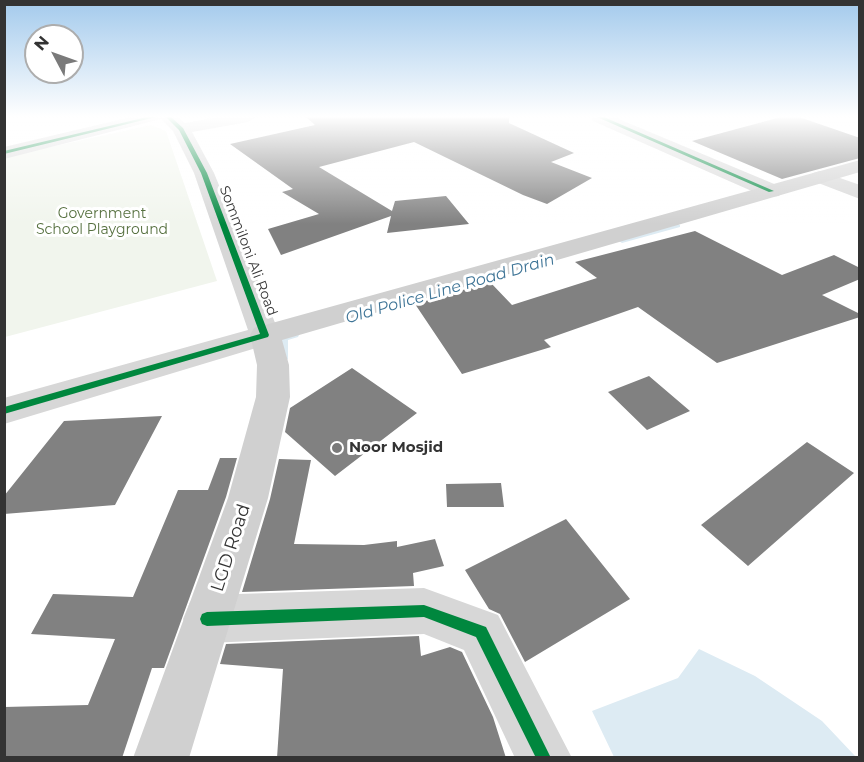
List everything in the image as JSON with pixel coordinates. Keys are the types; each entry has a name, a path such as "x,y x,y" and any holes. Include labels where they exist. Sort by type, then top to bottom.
{"main road":[{"path":"265,335 860,166"},
{"name":"LGD Road","path":"161,758 248,498 273,397 273,365 265,335"}],"street":[{"name":"Sommiloni Ali Road","path":"192,153 204,173 265,335"},
{"path":"682,153 771,191"},
{"path":"820,177 860,193"},
{"path":"4,411 265,335"},
{"path":"207,619 424,611 481,632 544,758"}],"green space":[{"name":"Government School Playground","path":"25,153 173,153 217,281 5,337 5,157"}],"shaded area":[{"path":"699,649 755,676 822,721 856,757 614,757 592,711 678,678"}],"building":[{"path":"242,153 374,153 319,167 392,211 395,201 446,196 469,224 387,233 391,216 281,255 268,229 319,214 282,192 293,189"},
{"path":"436,153 573,153 551,162 592,178 547,204 523,195"},
{"path":"719,153 860,153 860,158 782,179"},
{"path":"695,231 782,275 834,255 860,268 860,279 822,295 860,314 860,317 717,363 638,307 544,340 551,347 462,374 415,304 490,282 512,305 597,278 575,262"},
{"name":"Noor Mosjid","path":"352,368 417,413 335,476 285,432 290,408"},
{"path":"649,376 690,411 647,430 608,392"},
{"path":"162,416 115,505 4,514 4,496 64,421"},
{"path":"807,442 854,473 748,566 701,525"},
{"path":"220,458 237,458 226,497 164,668 152,668 122,758 4,758 4,707 88,705 115,639 31,634 53,594 133,597 178,490 208,490"},
{"path":"279,459 311,460 294,544 364,545 397,541 397,547 435,539 444,566 413,573 414,586 242,592 270,499"},
{"path":"501,483 504,507 447,507 446,484"},
{"path":"566,519 630,599 525,662 500,614 489,609 465,570"},
{"path":"419,636 421,656 450,647 462,652 493,717 506,758 277,758 283,669 220,664 226,644"}],"waterway":[{"name":"Old Police Line Road Drain","path":"622,241 678,226"},
{"name":"Old Police Line Road Drain","path":"284,359 284,339 295,335"}],"cycle path":[{"path":"4,411 265,335 204,173 193,153"},
{"path":"682,153 771,191"},
{"path":"207,619 424,611 481,632 544,758"}],"place":[{"name":"Noor Mosjid","path":"337,448"}]}
